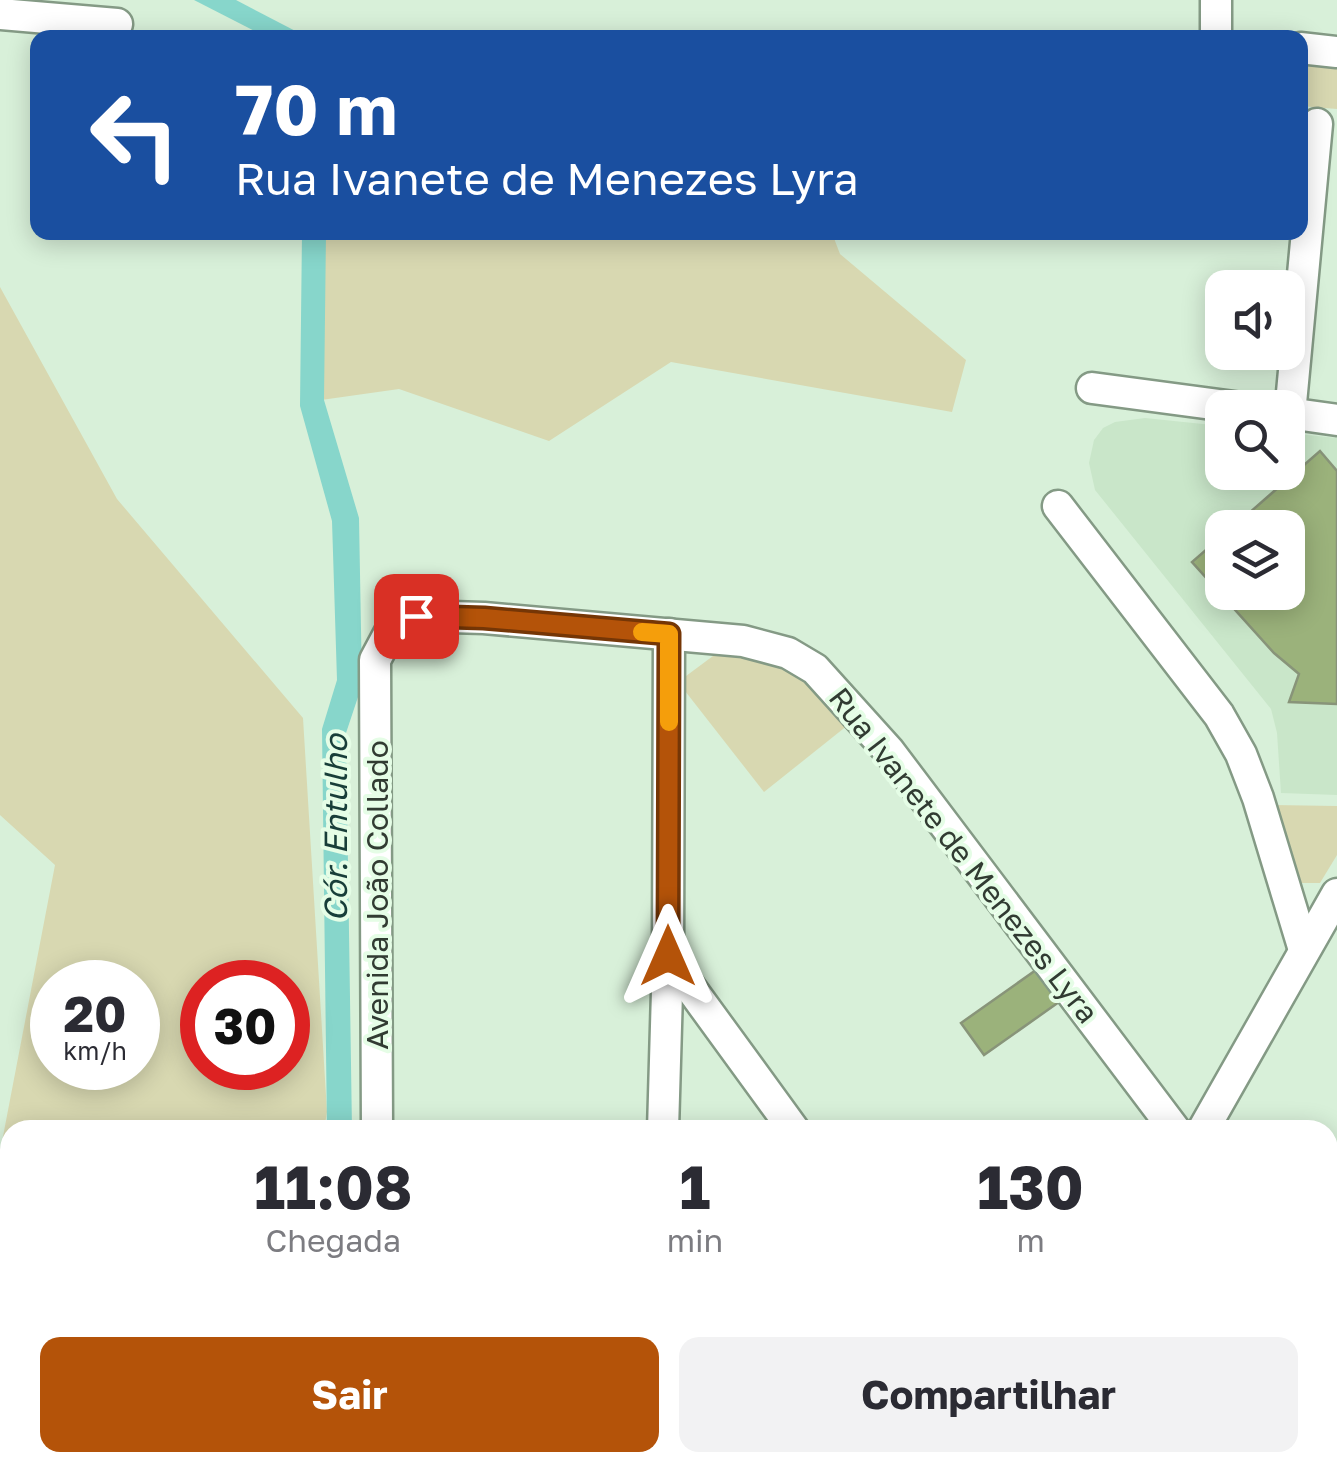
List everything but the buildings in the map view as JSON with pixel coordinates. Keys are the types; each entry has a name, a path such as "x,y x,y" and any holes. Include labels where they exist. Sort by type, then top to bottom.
{"street":[{"path":"1216,0 1222,30"},
{"path":"0,14 117,24"},
{"path":"1308,49 1337,52"},
{"path":"1308,224 1318,124"},
{"path":"1291,390 1306,240"},
{"path":"1092,388 1205,403"},
{"path":"1305,415 1337,420"},
{"path":"1058,506 1184,668 1234,741 1258,798 1304,950"},
{"name":"Rua Ivanete de Menezes Lyra","path":"375,660 391,630 416,616 484,618 743,641 788,653 815,669 889,750 1167,1120"},
{"path":"662,1120 668,956 669,634"},
{"name":"Avenida João Collado","path":"375,660 378,1120"},
{"path":"1209,1120 1337,894"},
{"path":"668,956 787,1120"}],"shaded area":[{"path":"1308,61 1337,64 1337,109 1308,107"},
{"path":"309,240 835,240 840,254 966,360 952,412 671,362 549,441 399,389 307,402"},
{"path":"0,287 117,499 303,718 326,1120 6,1120 30,995 30,1090 160,1090 160,960 37,960 55,865 0,815"},
{"path":"1145,418 1205,424 1205,490 1305,490 1305,435 1337,438 1337,795 1281,793 1277,733 1271,709 1095,490 1089,463 1094,440 1103,428 1115,422"},
{"path":"760,645 788,653 848,725 764,792 678,682 713,656"},
{"path":"1273,805 1337,806 1337,855 1320,883 1301,883"}],"water":[{"path":"194,0 236,0 294,30 252,30"},
{"name":"Cór. Entulho","path":"302,240 326,240 324,400 359,518 362,685 346,733 352,1120 327,1120 322,729 337,680 332,521 300,406"}],"slow traffic":[{"path":"642,632 669,634 669,722"}],"route":[{"path":"416,616 669,634 668,956"}]}
